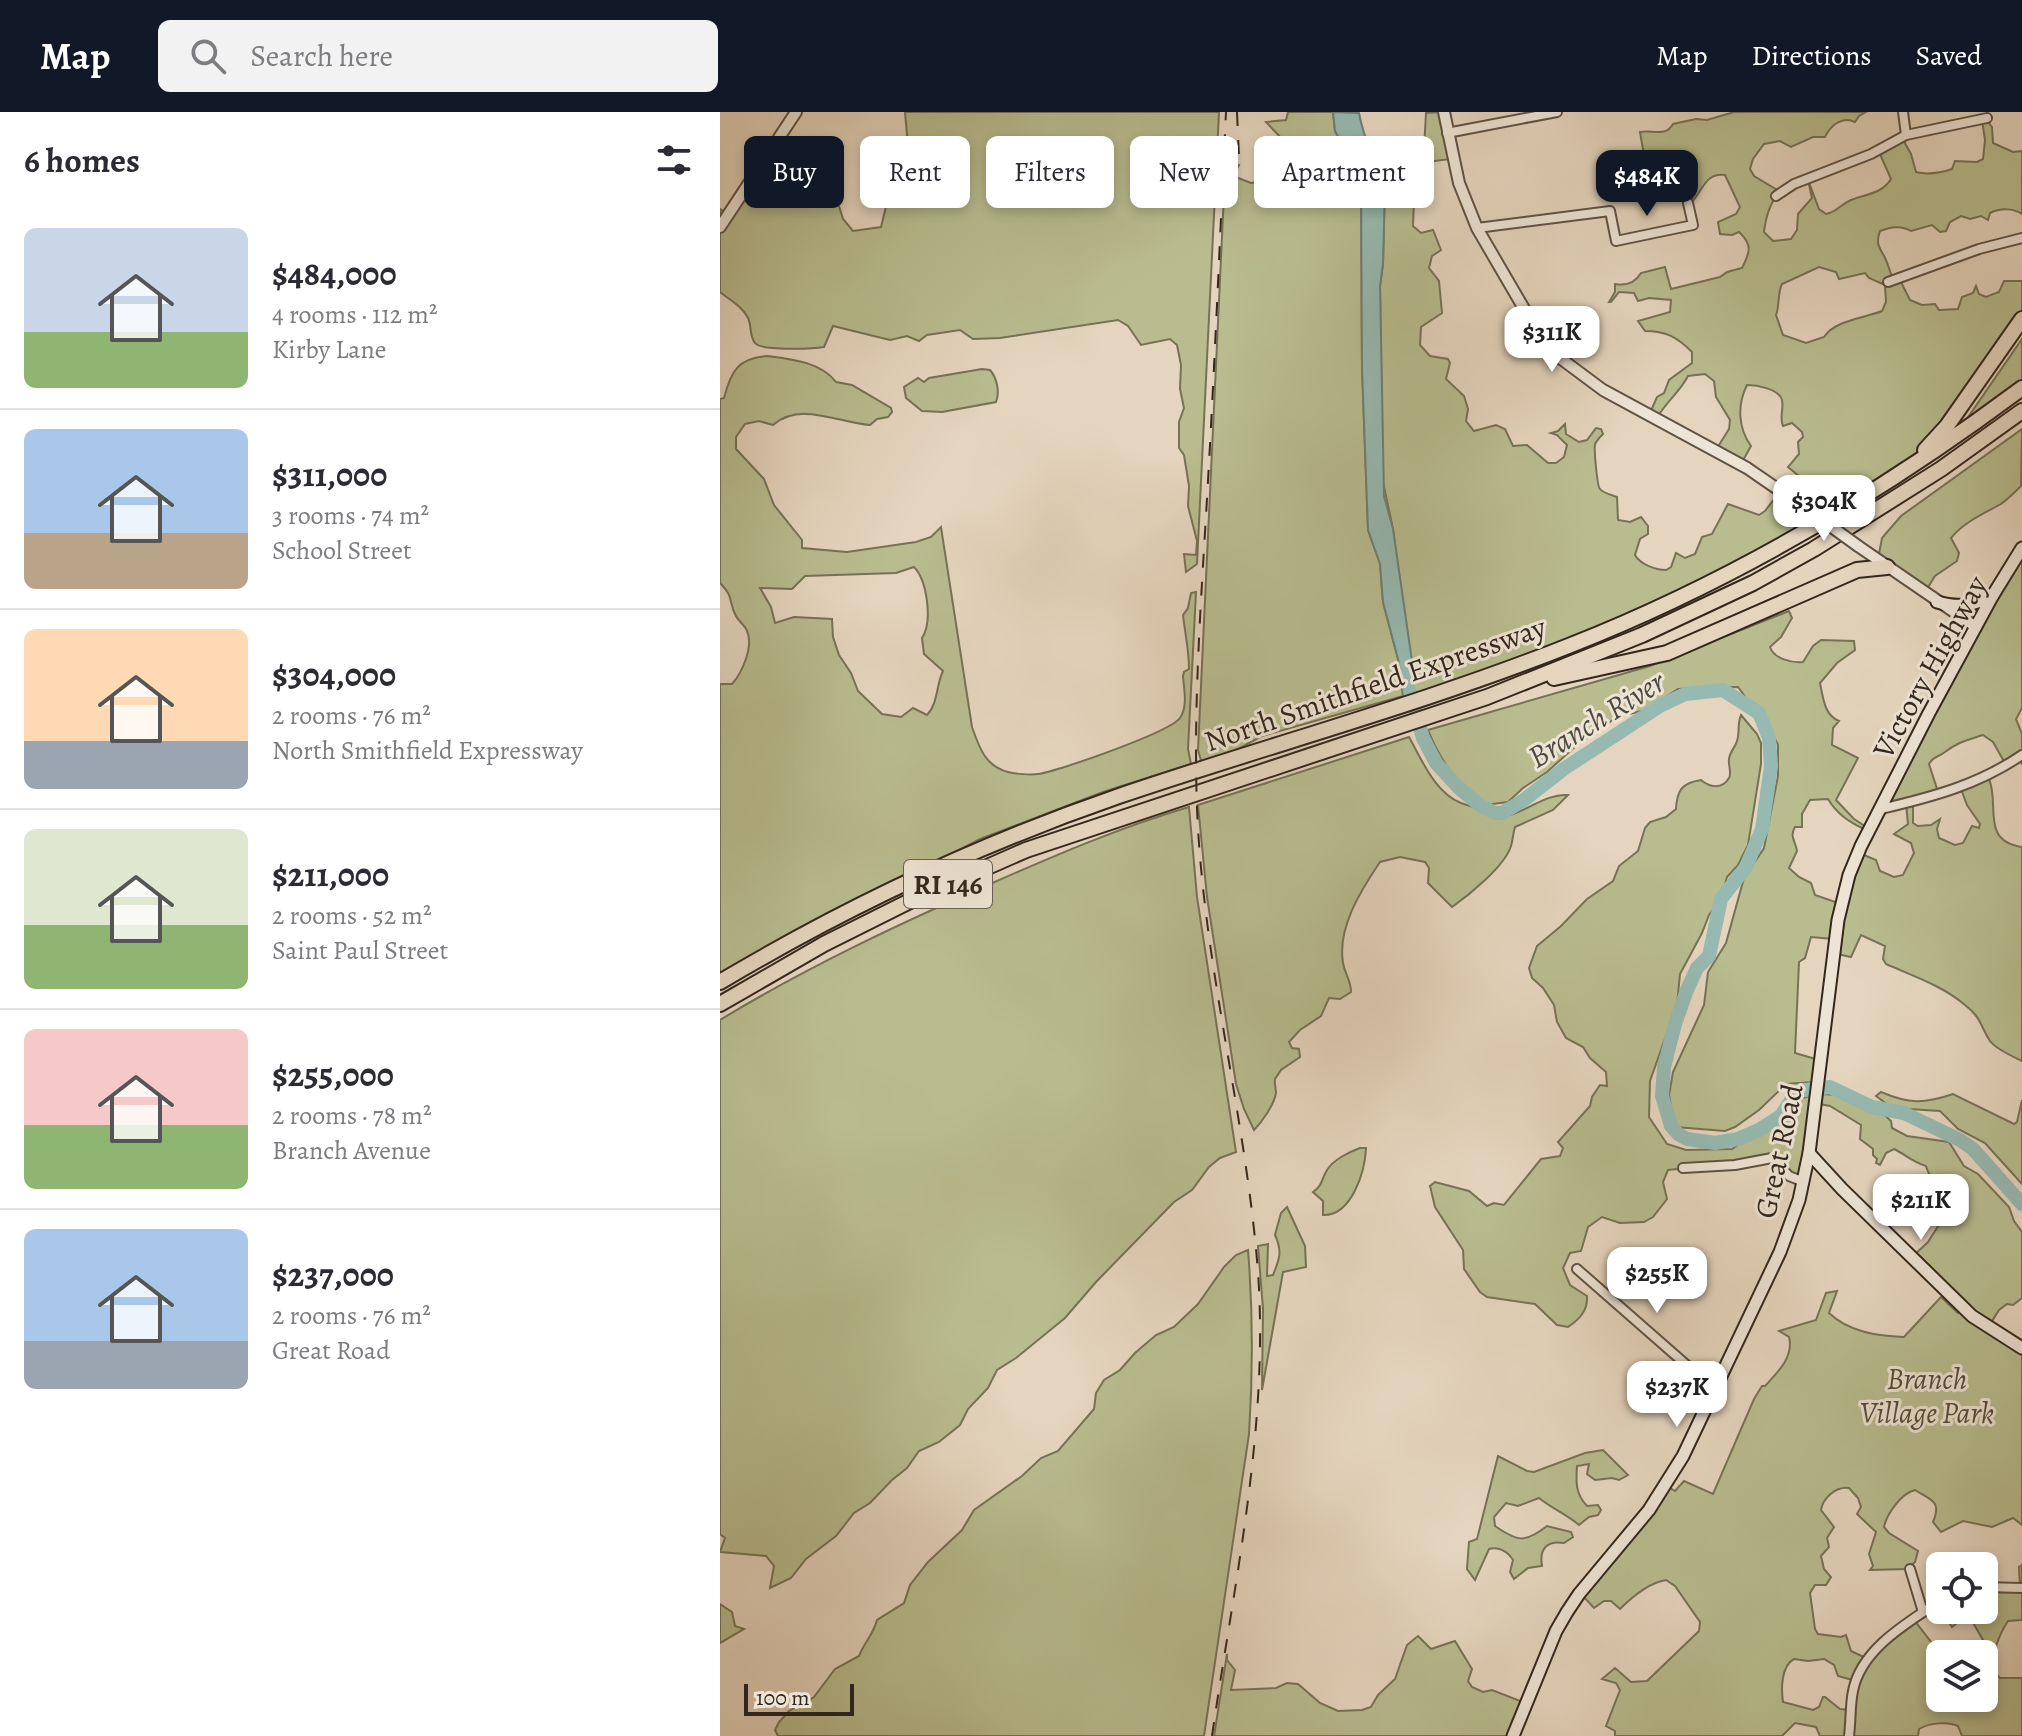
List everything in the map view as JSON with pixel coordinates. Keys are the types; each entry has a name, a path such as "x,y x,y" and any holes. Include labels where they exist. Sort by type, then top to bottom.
{"highway":[{"path":"1886,483 1917,458 1947,426 2022,319"},
{"name":"North Smithfield Expressway","path":"720,982 874,899 1011,837 1120,796 1434,696 1572,645 1678,599 1767,554 1886,483 1952,440 2022,388"},
{"name":"North Smithfield Expressway","path":"720,1004 824,944 910,901 1026,850 1439,713 1630,640 1753,583 1895,499 2022,411"},
{"path":"1526,682 1566,677 1667,653 1857,570 1887,567"}],"main road":[{"name":"Victory Highway","path":"1881,809 1929,713 2022,548"},
{"path":"1937,602 1957,606 1975,604 1993,595"},
{"name":"Great Road","path":"1513,1736 1556,1631 1579,1594 1664,1489 1717,1387 1780,1252 1804,1182 1842,898 1861,846 1881,809"},
{"path":"1809,1153 1972,1316 2022,1348"}],"street":[{"path":"720,227 796,112"},
{"path":"1444,112 1464,197 1477,228 1537,331 1556,355 1603,390 1747,468 1976,627"},
{"path":"1447,133 1557,112"},
{"path":"1903,112 1906,135"},
{"path":"1776,196 1794,184 1871,154 1906,135 1987,118"},
{"path":"1477,228 1610,211 1616,241 1693,225 1688,203"},
{"path":"1888,282 1979,249 2022,238"},
{"path":"1881,809 1944,795 1987,776 2022,755"},
{"path":"1683,1168 1735,1165 1772,1158 1789,1176 1804,1182"},
{"path":"1577,1269 1690,1368 1717,1387"},
{"path":"1910,1569 1923,1612"},
{"path":"1998,1587 2022,1588"},
{"path":"1849,1736 1853,1691 1869,1657 1926,1610"}],"green space":[{"path":"905,112 1219,112 1218,136 1130,136 1130,208 1214,208 1197,564 1186,572 1184,554 1196,555 1197,541 1188,506 1189,486 1184,455 1179,448 1179,422 1184,408 1180,389 1181,365 1177,345 1170,339 1141,345 1128,326 1118,320 1000,338 973,339 960,330 927,335 919,341 907,336 890,340 833,326 824,347 776,348 755,343 746,314 720,292 720,209 729,214 744,192 744,208 840,208 843,219 853,231 881,227 886,208 970,208 970,136 907,135"},
{"path":"1288,112 1333,112 1338,136 1279,136 1266,122 1286,120"},
{"path":"1442,112 1451,159 1434,161 1434,136 1425,136 1426,113"},
{"path":"1734,112 1866,112 1855,122 1846,120 1837,123 1825,137 1813,137 1791,147 1780,141 1764,144 1753,159 1750,169 1754,176 1779,191 1769,210 1764,232 1773,241 1791,239 1797,230 1798,214 1812,198 1808,180 1819,209 1826,214 1887,184 1891,179 1879,152 1902,138 1916,172 1952,169 1955,161 1977,162 1983,159 1985,140 1982,120 1985,118 1992,127 1993,143 2013,152 2022,151 2022,214 2006,209 1990,213 1988,220 1981,216 1970,219 1961,216 1950,222 1946,231 1940,232 1932,225 1911,231 1892,228 1880,231 1878,243 1893,279 1899,278 1910,300 1922,305 1935,304 1939,310 1958,309 1962,297 1973,293 1976,286 1979,294 1986,297 1999,292 2004,281 2022,281 2022,311 1957,410 1921,454 1753,557 1597,627 1470,678 1416,695 1393,529 1383,482 1380,286 1384,208 1414,208 1413,226 1421,233 1433,230 1441,250 1432,256 1429,268 1439,281 1442,313 1421,327 1420,345 1430,356 1448,359 1446,379 1464,396 1468,409 1466,421 1474,431 1496,425 1505,429 1513,446 1527,445 1548,463 1556,463 1564,457 1567,445 1551,433 1565,424 1566,434 1579,442 1587,440 1596,428 1601,429 1603,434 1595,447 1600,489 1617,497 1618,520 1630,522 1641,517 1648,526 1648,534 1640,539 1635,555 1640,561 1666,570 1671,567 1676,553 1685,558 1695,554 1702,537 1712,534 1728,504 1759,515 1781,490 1795,499 1805,481 1788,467 1799,454 1798,442 1803,437 1802,432 1792,423 1783,426 1782,400 1772,390 1747,385 1740,416 1743,432 1751,446 1741,464 1716,450 1729,429 1730,420 1716,397 1714,381 1705,374 1688,376 1657,418 1650,413 1669,380 1692,363 1692,352 1671,336 1645,331 1638,321 1670,312 1671,300 1649,298 1638,301 1634,293 1619,292 1609,302 1615,292 1615,284 1630,283 1641,273 1665,267 1671,289 1742,268 1748,253 1746,241 1739,232 1720,234 1718,222 1736,214 1740,207 1725,175 1709,179 1692,202 1691,179 1686,170 1673,168 1663,171 1660,177 1662,185 1644,181 1646,167 1640,132 1662,132 1673,124 1707,120","holes":["1819,267 1836,272 1839,279 1865,273 1885,285 1886,302 1882,311 1843,323 1824,337 1806,343 1783,335 1776,315 1782,284"]},
{"path":"1238,178 1254,182 1254,208 1361,208 1362,368 1368,530 1380,563 1383,602 1398,659 1403,696 1262,736 1220,759 1202,764 1198,750 1223,208 1238,208"},
{"path":"2022,339 2022,386 1964,423"},
{"path":"768,356 814,366 836,382 852,385 891,408 888,417 877,419 870,425 808,414 784,418 773,425 759,421 745,424 736,437 736,449 764,479 774,505 802,540 802,548 847,552 916,542 931,537 941,527 972,727 988,760 1008,772 1038,774 1136,741 1180,718 1185,703 1183,676 1189,669 1183,615 1191,593 1196,592 1188,749 1191,764 1103,792 980,839 720,975 720,684 732,684 736,679 746,659 749,637 720,583 720,399 724,398 737,368 758,357","holes":["914,567 919,573 928,612 922,638 924,654 943,671 927,715 913,708 901,717 882,714 858,691 839,655 833,637 832,619 794,617 775,623 771,607 760,588 792,589 805,576 896,573"]},
{"path":"990,370 994,377 998,390 996,402 942,412 922,411 906,398 904,387 918,378 924,382 929,378"},
{"path":"2022,429 2021,486 2001,504 1956,532 1951,538 1959,553 1957,561 1935,576 1925,592 1878,559 1882,538 1901,516"},
{"path":"2022,545 2022,708 2016,719 2022,734 2022,764 2018,758 2006,765 1993,742 1983,735 1955,746 1929,764 1939,795 1913,805 1913,823 1918,826 1931,825 1940,819 1937,829 1939,838 1955,845 1963,843 1972,826 1979,828 1980,824 1961,789 1989,779 1996,829 2009,843 2022,847 2022,1061 1993,1044 1975,1014 1956,998 1886,964 1883,959 1885,946 1861,935 1851,957 1832,953 1833,939 1811,937 1805,958 1799,962 1795,1053 1819,1060 1814,1082 1786,1084 1759,1110 1725,1131 1675,1127 1669,1095 1673,1072 1704,1005 1708,972 1726,943 1744,878 1764,848 1778,776 1778,745 1772,733 1738,687 1678,689 1646,710 1617,717 1577,745 1508,802 1485,805 1467,791 1451,772 1428,730 1650,666 1789,611 1792,618 1781,637 1770,647 1779,657 1803,662 1821,640 1854,641 1855,650 1837,663 1820,683 1827,710 1839,721 1833,728 1832,745 1858,758 1836,800 1854,819 1868,828 1864,829 1848,820 1828,799 1810,800 1802,814 1802,827 1795,827 1793,831 1797,851 1789,868 1811,883 1815,895 1838,903 1857,852 1876,860 1880,871 1894,877 1903,875 1914,853 1911,843 1894,834 1908,824 1906,804 1884,808"},
{"name":"Branch Village Park","path":"1741,715 1761,743 1761,764 1748,845 1738,865 1727,877 1721,900 1709,915 1680,974 1677,1005 1650,1081 1649,1117 1667,1144 1686,1150 1732,1149 1746,1139 1786,1121 1803,1098 1816,1094 1846,1095 1877,1108 1891,1121 1892,1128 1907,1136 1949,1142 1964,1166 1978,1174 2009,1207 2022,1232 2022,1298 1999,1310 1989,1326 2022,1347 2022,1525 2013,1518 1992,1527 1963,1521 1941,1532 1933,1522 1935,1505 1915,1490 1896,1504 1884,1527 1918,1551 1915,1562 1908,1569 1870,1570 1873,1566 1869,1554 1876,1532 1857,1514 1861,1507 1858,1498 1849,1488 1839,1489 1827,1497 1821,1510 1834,1527 1827,1538 1829,1547 1821,1556 1824,1569 1831,1577 1826,1585 1815,1585 1810,1593 1818,1634 1846,1635 1851,1651 1868,1659 1914,1620 1930,1640 1926,1640 1926,1712 1998,1712 1998,1676 2022,1678 2022,1736 1962,1736 1958,1726 1944,1723 1919,1729 1918,1736 1820,1736 1816,1727 1795,1723 1782,1736 1615,1736 1615,1731 1606,1726 1620,1690 1616,1683 1602,1679 1615,1668 1631,1682 1647,1681 1699,1631 1700,1622 1675,1586 1666,1580 1647,1587 1620,1609 1611,1601 1604,1601 1594,1608 1580,1593 1665,1485 1675,1491 1684,1481 1713,1494 1754,1399 1787,1358 1789,1337 1779,1331 1816,1320 1826,1293 1837,1291 1829,1313 1845,1325 1884,1336 1904,1337 1941,1297 1958,1313 1964,1307 1913,1256 1946,1220 1941,1199 1926,1166 1894,1149 1886,1153 1880,1165 1876,1163 1873,1149 1860,1139 1861,1125 1830,1106 1814,1103 1803,1178 1793,1177 1774,1159 1668,1170 1663,1182 1667,1199 1653,1217 1644,1222 1620,1223 1602,1217 1588,1227 1581,1251 1570,1253 1563,1268 1570,1285 1587,1296 1582,1314 1568,1327 1557,1325 1535,1304 1487,1297 1480,1292 1464,1269 1463,1250 1435,1207 1430,1186 1435,1182 1469,1191 1487,1206 1494,1203 1504,1205 1541,1159 1560,1156 1563,1148 1558,1142 1590,1106 1600,1085 1607,1086 1606,1072 1583,1047 1566,1038 1557,1022 1554,1005 1532,978 1529,968 1537,946 1587,899 1613,881 1619,866 1638,851 1650,822 1666,817 1676,809 1682,788 1701,780 1715,786 1726,782 1730,776 1730,754 1737,741","holes":["1794,1659 1824,1659 1834,1665 1838,1676 1856,1681 1852,1710 1840,1709 1825,1697 1813,1710 1783,1702 1784,1672 1790,1662"]},
{"path":"1409,737 1430,775 1444,792 1497,818 1551,797 1568,795 1553,810 1515,827 1511,846 1502,862 1477,888 1452,907 1428,883 1429,868 1425,862 1400,857 1380,862 1358,897 1344,936 1343,963 1351,992 1340,999 1329,998 1321,1016 1289,1042 1292,1048 1299,1049 1300,1057 1281,1070 1275,1079 1273,1103 1254,1130 1236,1084 1207,897 1198,805"},
{"path":"1189,807 1197,897 1236,1152 1220,1158 1209,1167 1192,1190 1174,1202 1065,1318 997,1370 988,1388 968,1409 960,1425 939,1442 919,1451 907,1468 870,1503 854,1513 836,1536 806,1559 791,1578 770,1588 774,1566 766,1556 720,1552 725,1538 720,1534 720,1020 820,964 922,915 1089,842"},
{"path":"1881,1092 1917,1101 1953,1094 2014,1124 2022,1100 2022,1184 1985,1143 1958,1129 1940,1111 1892,1108 1876,1096"},
{"path":"1360,1148 1366,1148 1365,1158 1355,1190 1342,1208 1323,1215 1323,1201 1313,1192 1333,1163"},
{"path":"1287,1207 1305,1246 1306,1267 1283,1272 1262,1390 1263,1309 1258,1246 1268,1244 1267,1276 1273,1275 1279,1256 1275,1235 1281,1213"},
{"path":"1248,1250 1252,1342 1249,1434 1204,1736 778,1736 775,1730 789,1711 814,1697 835,1669 859,1656 877,1620 904,1603 910,1585 928,1562 962,1530 974,1510 1022,1476 1041,1458 1058,1451 1094,1409 1096,1393 1104,1380 1120,1370 1156,1335 1174,1327 1198,1304 1224,1267 1236,1255"},
{"path":"1603,1450 1628,1475 1619,1480 1595,1480 1587,1474 1589,1464 1577,1466 1580,1497 1587,1506 1598,1505 1601,1510 1598,1515 1589,1517 1579,1525 1539,1498 1518,1506 1506,1503 1494,1517 1495,1526 1510,1535 1527,1538 1547,1526 1571,1532 1573,1537 1564,1543 1549,1544 1543,1550 1542,1566 1528,1568 1514,1579 1510,1572 1511,1557 1500,1549 1489,1549 1475,1580 1467,1569 1469,1542 1477,1539 1498,1456 1534,1472 1585,1453"},
{"path":"2022,1565 2022,1620 2008,1621 1998,1642 1983,1640 1974,1624 1998,1624 1998,1587 2020,1587 2019,1567"},
{"path":"720,1604 732,1612 735,1626 744,1629 720,1643"},
{"path":"1418,1636 1431,1649 1455,1641 1472,1669 1468,1681 1472,1687 1483,1692 1492,1690 1523,1702 1509,1736 1214,1736 1227,1654 1227,1660 1235,1670 1231,1690 1298,1684 1320,1703 1338,1711 1362,1710 1371,1707 1378,1695 1395,1679 1407,1645"}],"water":[{"path":"1333,112 1359,113 1365,136 1338,136"},
{"path":"1361,208 1384,208 1380,286 1384,496 1393,529 1417,700 1405,704 1398,659 1383,602 1380,564 1368,530 1362,368"}],"waterway":[{"name":"Branch River","path":"1410,691 1423,738 1436,763 1459,788 1495,813 1502,813 1524,800 1565,768 1660,706 1685,694 1723,690 1759,713 1769,738 1771,766 1762,829 1746,867 1721,899 1709,956 1697,968 1675,1024 1664,1067 1662,1096 1671,1126 1687,1139 1715,1143 1738,1139 1781,1116 1797,1091 1830,1087 1872,1107 1904,1113 1960,1140 1973,1149 2022,1204"}],"railway":[{"path":"1212,1736 1254,1447 1260,1330 1252,1214 1207,924 1197,808 1199,644 1226,112"},
{"path":"1237,112 1239,157"}]}
